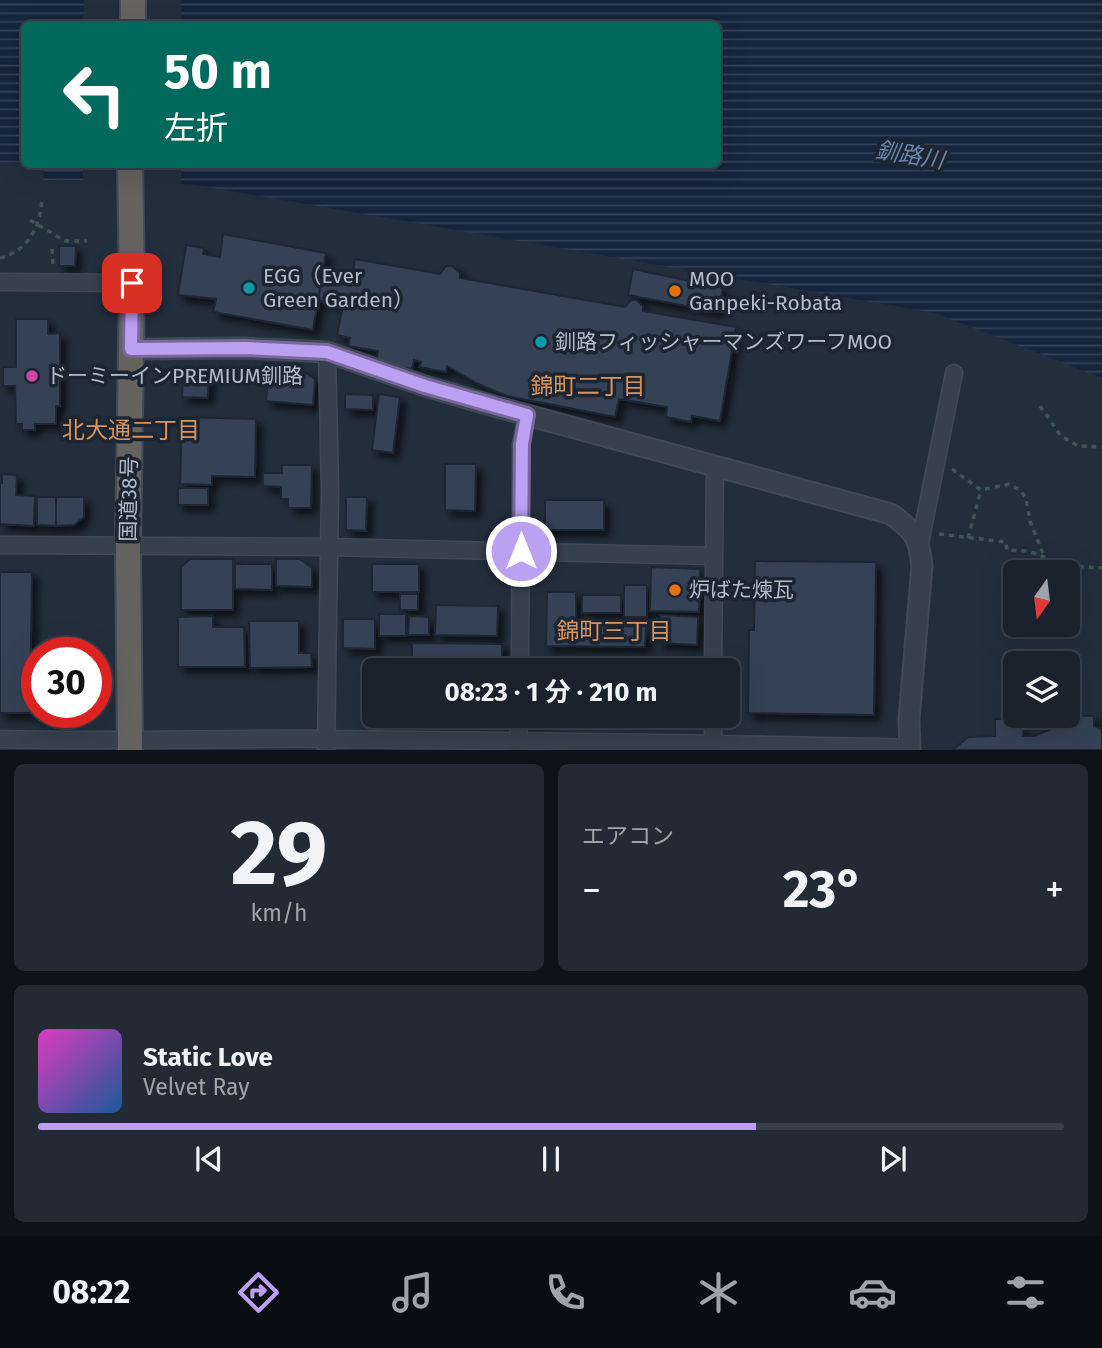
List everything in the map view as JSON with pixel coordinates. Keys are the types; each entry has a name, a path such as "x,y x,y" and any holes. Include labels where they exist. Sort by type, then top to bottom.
{"highway":[{"path":"132,21 133,0"},
{"name":"国道38号","path":"130,177 130,745"}],"street":[{"path":"0,282 132,283"},
{"path":"131,349 246,348 327,352 425,386 891,514 921,537"},
{"path":"326,744 330,490 327,352"},
{"path":"0,739 130,745 910,749 909,719 922,566 921,537 954,373"},
{"path":"520,658 522,444 527,415"},
{"path":"713,658 715,465"},
{"path":"0,545 328,547 713,556"},
{"path":"518,746 519,728"},
{"path":"713,728 713,746"}],"path":[{"path":"0,258 22,248 38,225 42,197"},
{"path":"30,220 65,241 87,241"},
{"path":"1040,406 1061,436 1078,446 1102,447"},
{"path":"937,460 981,490"},
{"path":"981,490 1009,484 1020,490 1026,498 1033,530 1044,556"},
{"path":"968,538 981,490"},
{"path":"921,537 1006,542 1007,550 1028,551 1069,566 1102,568"}],"water":[{"name":"釧路川","path":"0,0 1102,0 1102,378 935,313 196,185 118,180 43,181 45,168 721,168 721,21 21,21 21,162 0,162"}],"pier":[{"path":"84,0 181,0 181,21 83,21"},
{"path":"83,168 181,168 181,188 83,184"}],"building":[{"name":"EGG（Ever Green Garden）","path":"223,234 326,253 313,330 213,312 216,299 178,295 186,245 204,248 203,254 220,257"},
{"path":"59,246 76,246 75,266 59,266"},
{"name":"釧路フィッシャーマンズワーフMOO","path":"355,259 440,274 446,266 452,266 460,273 460,278 625,307 631,300 636,300 643,306 643,311 736,327 720,421 692,416 691,422 666,417 667,407 619,399 615,417 507,396 478,384 447,366 446,372 419,367 421,362 414,360 412,369 376,363 378,351 348,346 350,338 337,335 343,305 318,301 321,280 351,286"},
{"name":"MOO Ganpeki-Robata","path":"633,269 723,288 718,312 628,295"},
{"name":"ドーミーインPREMIUM釧路","path":"16,319 48,319 48,334 60,333 60,406 56,406 56,424 35,424 35,430 22,430 22,424 16,424 15,386 3,386 3,367 16,367"},
{"path":"191,369 209,369 208,398 182,397 183,379"},
{"path":"302,371 315,379 313,405 266,401 268,374"},
{"path":"345,394 373,395 373,410 345,409"},
{"path":"379,394 400,397 393,453 372,450"},
{"path":"182,417 256,419 255,477 212,476 212,485 180,484"},
{"path":"445,464 476,464 475,511 445,510"},
{"path":"282,465 312,465 311,508 288,508 288,499 281,499 281,487 263,486 263,473 282,473"},
{"path":"2,474 17,475 16,495 35,496 34,526 0,524"},
{"path":"178,488 208,488 208,505 178,505"},
{"path":"37,497 56,497 56,526 37,525"},
{"path":"56,497 84,497 84,517 74,525 56,526"},
{"path":"346,497 367,497 366,531 346,530"},
{"path":"545,500 604,500 604,530 545,530"},
{"path":"190,559 233,559 233,610 181,610 181,567"},
{"path":"276,559 300,559 312,568 312,587 276,586"},
{"path":"755,561 876,562 874,715 748,713 749,630 754,630"},
{"path":"235,564 272,564 272,590 235,589"},
{"path":"372,564 419,564 419,592 372,592"},
{"name":"炉ばた煉瓦","path":"651,567 700,569 699,612 650,611"},
{"path":"0,572 32,572 31,637 21,637 21,713 0,713"},
{"path":"624,585 647,585 647,617 624,617"},
{"path":"547,592 576,592 576,625 646,626 645,647 546,646"},
{"path":"400,594 418,594 418,610 400,610"},
{"path":"582,595 621,595 621,613 582,613"},
{"path":"436,605 498,606 497,636 435,635"},
{"path":"379,614 406,614 406,636 379,636"},
{"path":"660,615 698,617 697,645 659,643"},
{"path":"213,616 213,627 244,627 245,667 178,667 178,617"},
{"path":"409,616 429,617 429,635 408,635"},
{"path":"343,619 375,619 375,649 343,648"},
{"path":"249,621 299,621 299,653 311,653 312,667 250,668"},
{"path":"412,643 502,644 502,658 412,658"},
{"path":"1080,716 1094,716 1094,726 1102,729 1102,750 953,750 968,737 995,736 995,719 1003,719 1003,728 1024,728 1023,736 1034,736 1054,728 1080,728"}],"place":[{"name":"EGG（Ever Green Garden）","path":"249,288"},
{"name":"MOO Ganpeki-Robata","path":"675,291"},
{"name":"釧路フィッシャーマンズワーフMOO","path":"541,342"},
{"name":"ドーミーインPREMIUM釧路","path":"32,376"},
{"name":"炉ばた煉瓦","path":"675,590"}],"district":[{"name":"錦町二丁目","path":"588,386"},
{"name":"北大通二丁目","path":"131,430"},
{"name":"錦町三丁目","path":"614,631"}],"route":[{"path":"132,283 131,349 246,348 327,352 425,386 527,415 522,444 521,551"}]}
